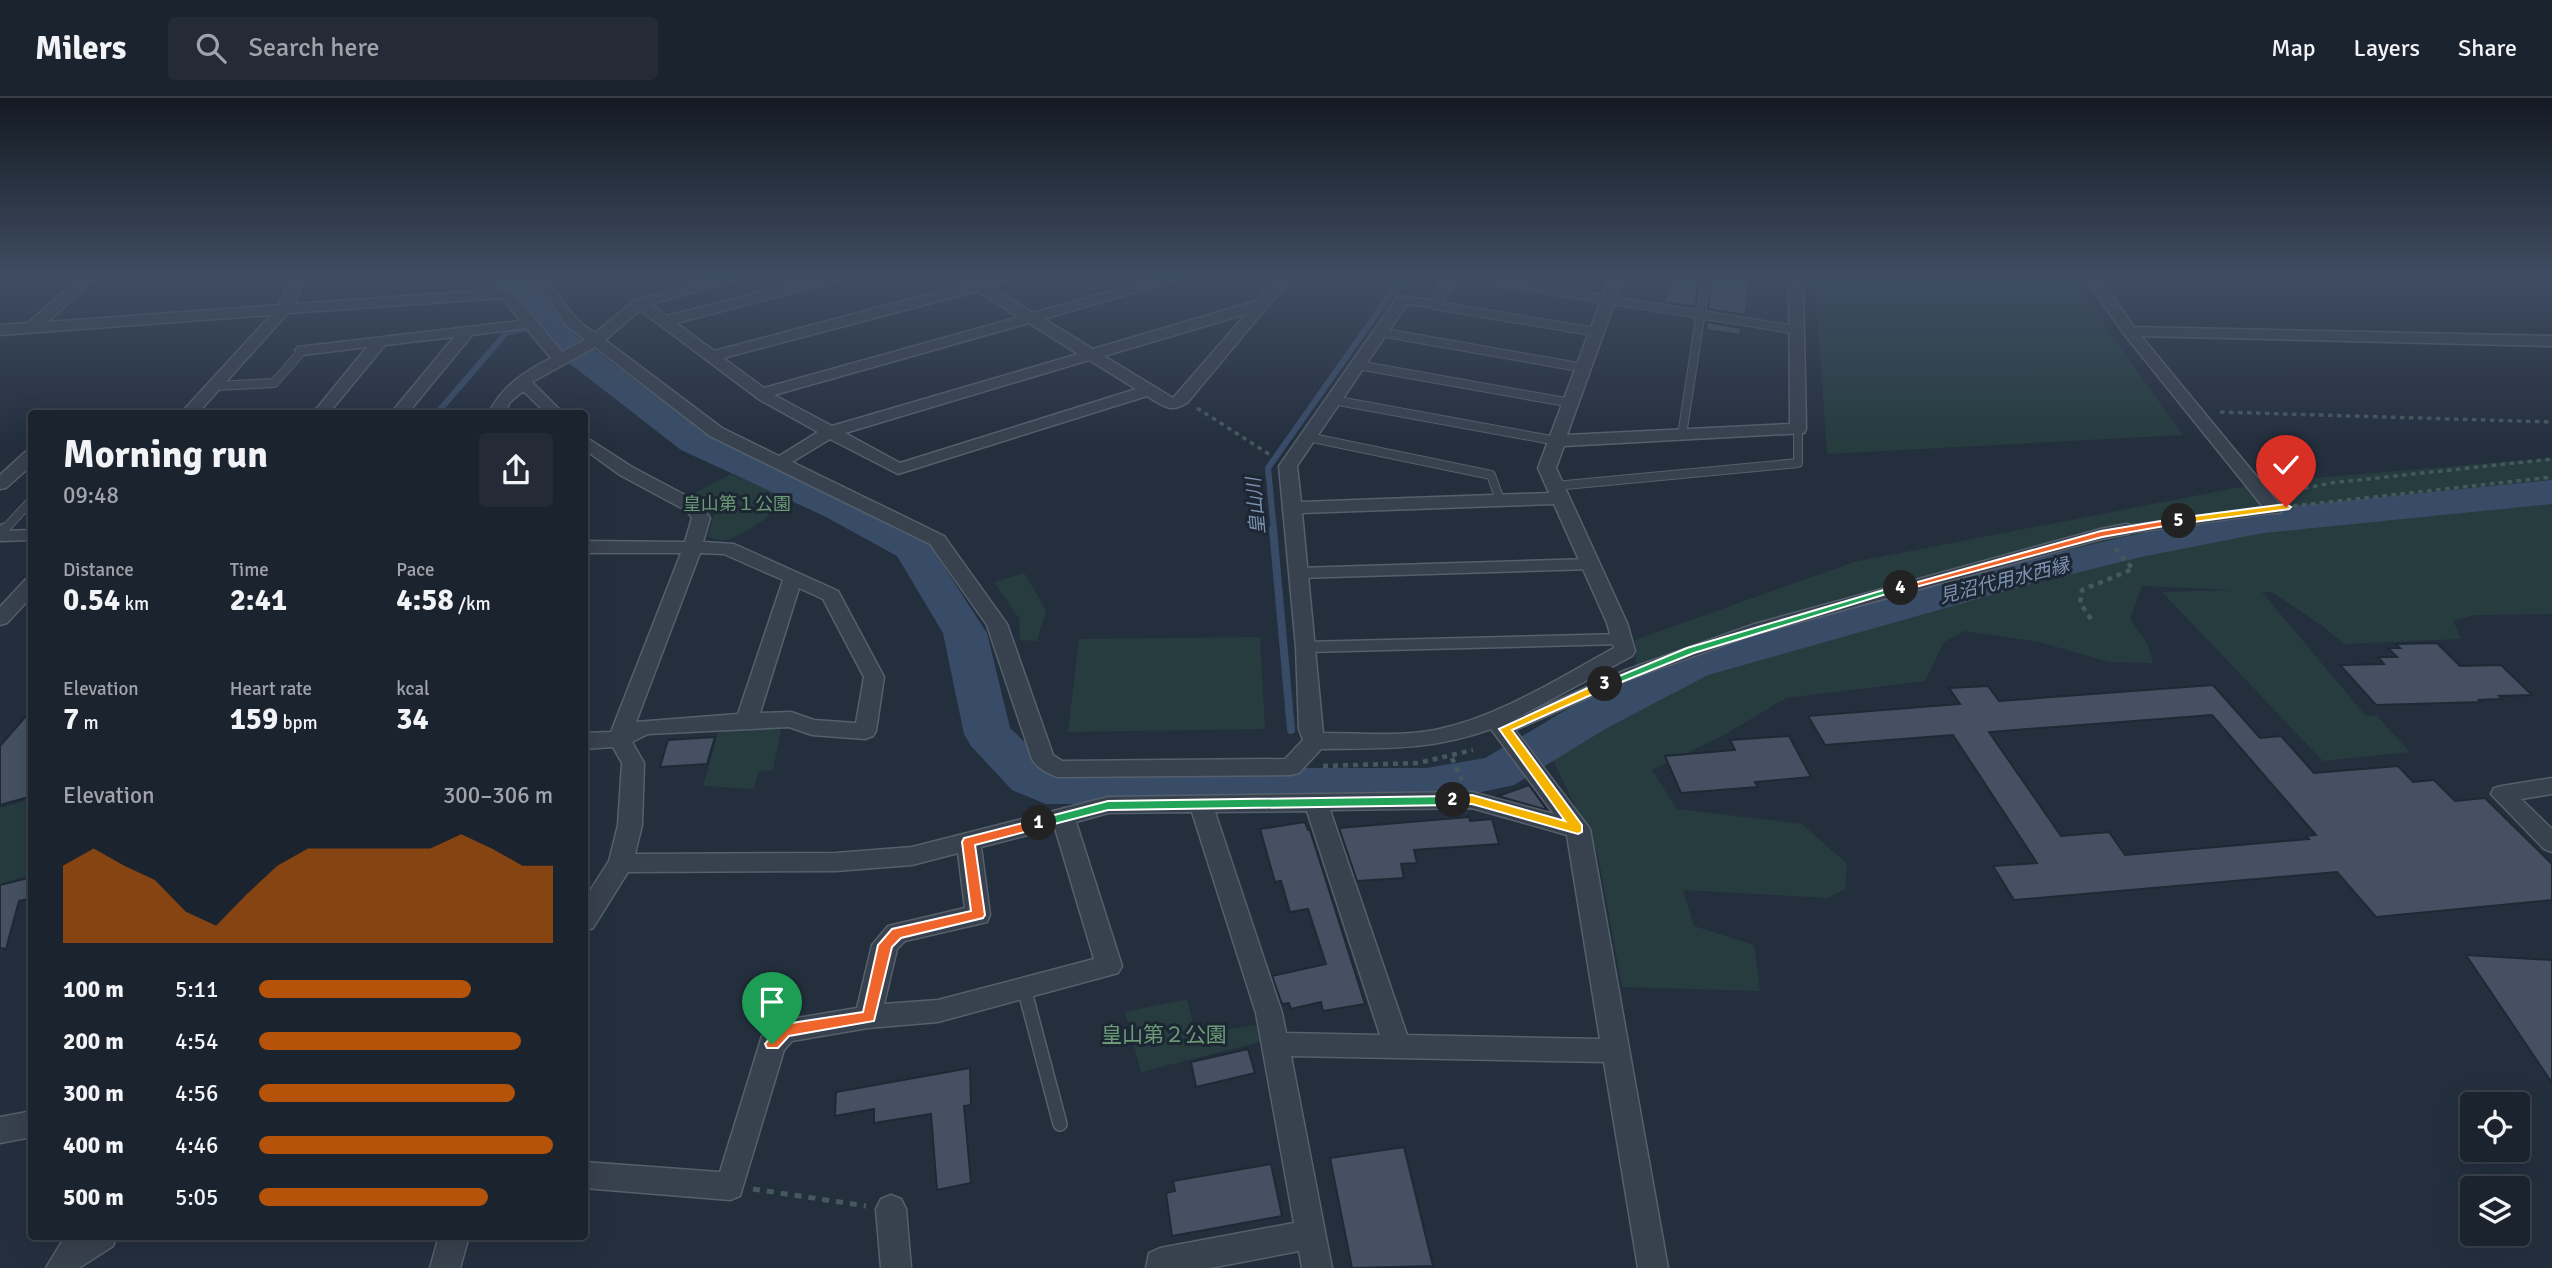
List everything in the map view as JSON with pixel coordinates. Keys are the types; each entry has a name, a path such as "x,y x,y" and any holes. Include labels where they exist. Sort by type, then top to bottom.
{"street":[{"path":"192,410 261,334"},
{"path":"303,350 460,334"},
{"path":"402,410 465,334"},
{"path":"536,334 560,359"},
{"path":"586,334 716,432 937,540 997,624 1043,759 1058,769 1290,767 1315,741 1433,738 1503,727 1625,651 1547,468 1595,334"},
{"path":"498,410 503,400 532,373 595,341 604,334"},
{"path":"681,334 762,393 898,469 1150,390"},
{"path":"711,356 791,334"},
{"path":"762,393 971,334"},
{"path":"1057,334 1173,405 1182,399 1236,334"},
{"path":"779,463 830,432 1158,334"},
{"path":"1315,741 1310,729 1306,647 1288,466 1379,334"},
{"path":"1557,441 1798,429 1797,334"},
{"path":"2131,334 2274,509"},
{"path":"2239,334 2552,341"},
{"path":"323,410 380,342"},
{"path":"523,382 552,410"},
{"path":"588,443 626,471 694,507 701,518 619,739"},
{"path":"6,457 28,456"},
{"path":"0,484 28,459"},
{"path":"1292,508 1500,500 1558,492"},
{"path":"588,547 727,548 831,595 874,677 865,731 811,727 791,719 644,727 619,739 588,741"},
{"path":"746,722 793,578"},
{"path":"0,619 21,594"},
{"path":"1503,727 1578,829 1653,1268"},
{"path":"588,915 621,863 631,825 633,763 619,739"},
{"path":"2552,786 2502,794 2552,843"},
{"path":"621,863 836,862 912,856 1108,805 1472,800 1578,829"},
{"path":"1316,802 1397,1046"},
{"path":"1201,804 1269,1013 1317,1268"},
{"path":"588,1175 730,1186 772,1044 785,1031 869,1017 938,1011 1109,966 1063,817"},
{"path":"869,1017 885,945 897,933 978,915 969,842"},
{"path":"1275,1044 1617,1051"},
{"path":"0,1130 28,1125"},
{"path":"891,1209 896,1268"},
{"path":"1160,1268 1160,1264 1311,1234"},
{"path":"61,1268 72,1253 95,1240"},
{"path":"445,1268 453,1240"}],"lane":[{"path":"1389,334 1584,368"},
{"path":"1682,435 1697,334"},
{"path":"213,386 274,383 303,350"},
{"path":"1358,365 1571,403"},
{"path":"1333,400 1557,441"},
{"path":"1558,492 1798,463 1798,429"},
{"path":"1308,437 1492,475 1500,500"},
{"path":"0,535 28,504"},
{"path":"1503,727 1690,650 2098,530 2274,509"},
{"path":"0,535 28,535"},
{"path":"1298,573 1590,564"},
{"path":"1306,647 1622,639"},
{"path":"1024,988 1060,1124"}],"path":[{"path":"1182,399 1267,453"},
{"path":"2194,411 2552,422"},
{"path":"2274,509 2302,489 2331,483 2552,460"},
{"path":"2274,509 2552,477"},
{"path":"2091,619 2080,603 2082,590 2133,569 2126,561"},
{"path":"730,1186 891,1209"}],"green space":[{"path":"1819,334 2110,334 2183,435 1827,454"},
{"path":"2552,458 2552,614 2476,615 2453,620 2461,639 2344,644 2272,592 2262,592 2365,715 2377,716 2410,752 2323,761 2162,592 2234,590 2142,586 2130,619 2147,643 2153,663 2109,662 2039,642 1965,631 1944,642 1925,681 1786,698 1726,734 1652,770 1677,809 1802,824 1847,864 1845,889 1828,898 1683,890 1694,926 1754,945 1760,991 1622,987 1598,855 1542,736 1550,717 1637,679 1635,640 1854,562 2266,482"},
{"name":"皇山第１公園","path":"731,474 791,499 750,529 727,539 717,540 708,536 714,514 707,504 691,495"},
{"path":"1024,573 1046,610 1037,641 1020,640 1019,618 994,582"},
{"path":"1260,637 1265,729 1068,732 1079,639"},
{"path":"777,726 781,730 773,770 759,771 753,789 703,786 719,730"},
{"path":"28,800 28,876 0,884 0,808"},
{"name":"皇山第２公園","path":"1187,999 1196,1035 1256,1025 1260,1042 1141,1072 1125,1012"}],"building":[{"path":"2437,643 2460,666 2501,665 2532,695 2499,696 2502,699 2479,700 2481,702 2376,705 2340,665 2384,664 2378,657 2397,657 2388,648 2400,648 2396,644"},
{"path":"2213,685 2260,738 2281,736 2314,773 2398,766 2413,782 2434,780 2455,801 2485,798 2552,864 2552,900 2376,917 2337,872 2014,900 1993,866 2037,863 1953,735 1825,745 1808,716 1960,704 1949,688 1988,686 1999,701","holes":["2212,715 2316,835 2306,836 2309,839 2125,855 2109,832 2061,836 1989,732"]},
{"path":"28,714 28,797 0,805 0,746"},
{"path":"1789,736 1811,777 1755,782 1758,787 1681,793 1665,756 1735,750 1730,740"},
{"path":"715,737 707,764 660,767 668,740"},
{"path":"1529,785 1547,810 1498,796"},
{"path":"1469,817 1470,821 1492,819 1499,844 1414,850 1417,863 1401,864 1404,878 1357,881 1339,828"},
{"path":"1305,822 1310,830 1365,1004 1323,1011 1321,1002 1291,1009 1289,1003 1282,1004 1272,976 1326,964 1308,909 1290,912 1281,881 1275,882 1260,829"},
{"path":"28,878 28,899 19,901 6,949 0,948 0,885"},
{"path":"2466,955 2552,960 2552,1083"},
{"path":"1248,1049 1255,1073 1196,1087 1191,1062"},
{"path":"970,1068 971,1105 964,1106 971,1183 937,1190 931,1114 874,1123 874,1109 835,1116 836,1092"},
{"path":"1404,1147 1433,1266 1352,1268 1330,1158"},
{"path":"1271,1164 1282,1216 1172,1236 1166,1193 1175,1191 1173,1181"}],"waterway":[{"path":"440,410 505,334"},
{"name":"見沼代用水西縁","path":"557,334 563,342 694,442 838,508 912,548 965,633 988,734 1029,778 1046,786 1427,786 1497,773 1590,717 1692,665 2020,574 2141,545 2263,521 2552,492"},
{"name":"皇山川","path":"1274,531 1268,468 1363,334"},
{"name":"皇山川","path":"1273,529 1291,730"}],"route":[{"path":"772,1044 785,1031 869,1017 885,945 897,933 978,915 969,842 1108,805 1472,800 1578,829 1505,729 1629,674 1755,629 2101,534 2286,507"}]}
